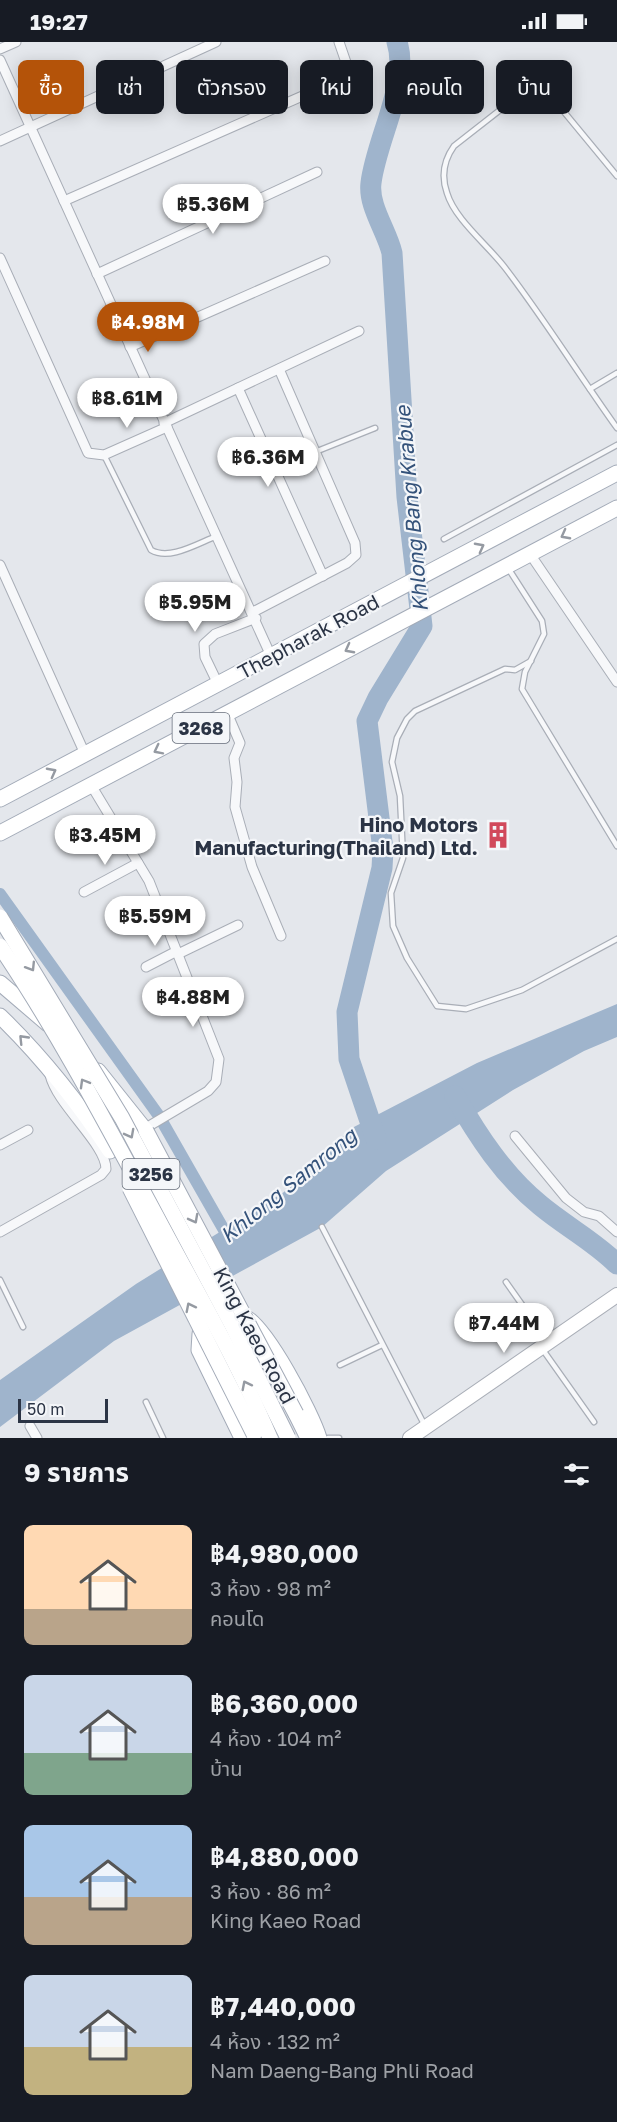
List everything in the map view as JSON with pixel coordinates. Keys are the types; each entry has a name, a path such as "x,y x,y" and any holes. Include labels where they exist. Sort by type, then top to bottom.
{"main road":[{"name":"Thepharak Road","path":"0,800 617,473"},
{"name":"Thepharak Road","path":"0,833 228,715 400,621 617,508"},
{"name":"3256","path":"0,917 52,999 122,1118 232,1325 288,1438"},
{"name":"3256","path":"0,946 52,1026 97,1106 224,1341 270,1438"},
{"name":"King Kaeo Road","path":"0,983 98,1070 149,1127 308,1438"},
{"name":"3256","path":"0,1016 49,1068 82,1108 110,1151 250,1437"},
{"path":"412,1438 617,1295"},
{"path":"250,1437 205,1365 199,1342 200,1334 237,1315 253,1321 269,1339 319,1438"}],"street":[{"path":"0,49 16,42"},
{"path":"0,141 216,42"},
{"path":"64,201 341,79 349,70 339,42"},
{"path":"0,60 272,656"},
{"path":"97,274 317,172"},
{"path":"0,258 83,446 95,456 104,455 359,331"},
{"path":"130,347 325,261"},
{"path":"218,684 205,657 204,644 215,634 254,615 356,555 355,543 279,369"},
{"path":"238,388 323,576"},
{"path":"530,554 617,682"},
{"path":"0,565 85,754"},
{"path":"228,715 240,743 234,758 237,782 235,807 252,867 281,936"},
{"path":"92,785 149,881 219,1059 216,1082 208,1091 170,1111 149,1127"},
{"path":"84,892 138,863"},
{"path":"146,967 238,925"},
{"path":"0,1220 3,1231 101,1175 106,1169 102,1155 56,1091 49,1068"},
{"path":"0,1145 28,1130"},
{"path":"514,1136 566,1198 584,1212 599,1216 617,1232"},
{"path":"30,1426 37,1438"}],"lane":[{"path":"617,176 541,84 532,85 454,146 445,159 446,191 451,204 506,268 617,428"},
{"path":"590,389 617,373"},
{"path":"315,452 375,428"},
{"path":"444,539 617,445"},
{"path":"104,455 150,550 159,554 169,554 218,536"},
{"path":"507,566 542,621 544,634 525,672 522,689 617,846"},
{"path":"531,661 515,669 505,669 415,711 406,719 397,738 392,762 400,796 403,858 391,893 393,926 407,958 437,1006 466,1009 522,990 617,939"},
{"path":"322,1227 425,1427"},
{"path":"0,1280 23,1327"},
{"path":"506,1282 594,1422"},
{"path":"340,1365 382,1345"},
{"path":"146,1402 163,1438"},
{"path":"327,1438 339,1438"}],"water":[{"path":"617,1004 617,1037 584,1051 513,1090 386,1171 322,1227 114,1341 0,1427 0,1380 136,1284 284,1192 352,1128 477,1063"}],"waterway":[{"name":"Khlong Bang Krabue","path":"376,1139 349,1059 347,1012 382,868 383,850 367,721 378,698 422,626 407,497 392,253 372,201 371,192 374,166 396,93 400,58 397,42"},
{"name":"Khlong Samrong","path":"0,894 159,1116 232,1244"},
{"path":"455,1096 503,1168 527,1194 617,1264"}],"place":[{"name":"Hino Motors Manufacturing(Thailand) Ltd.","path":"498,835"}]}
